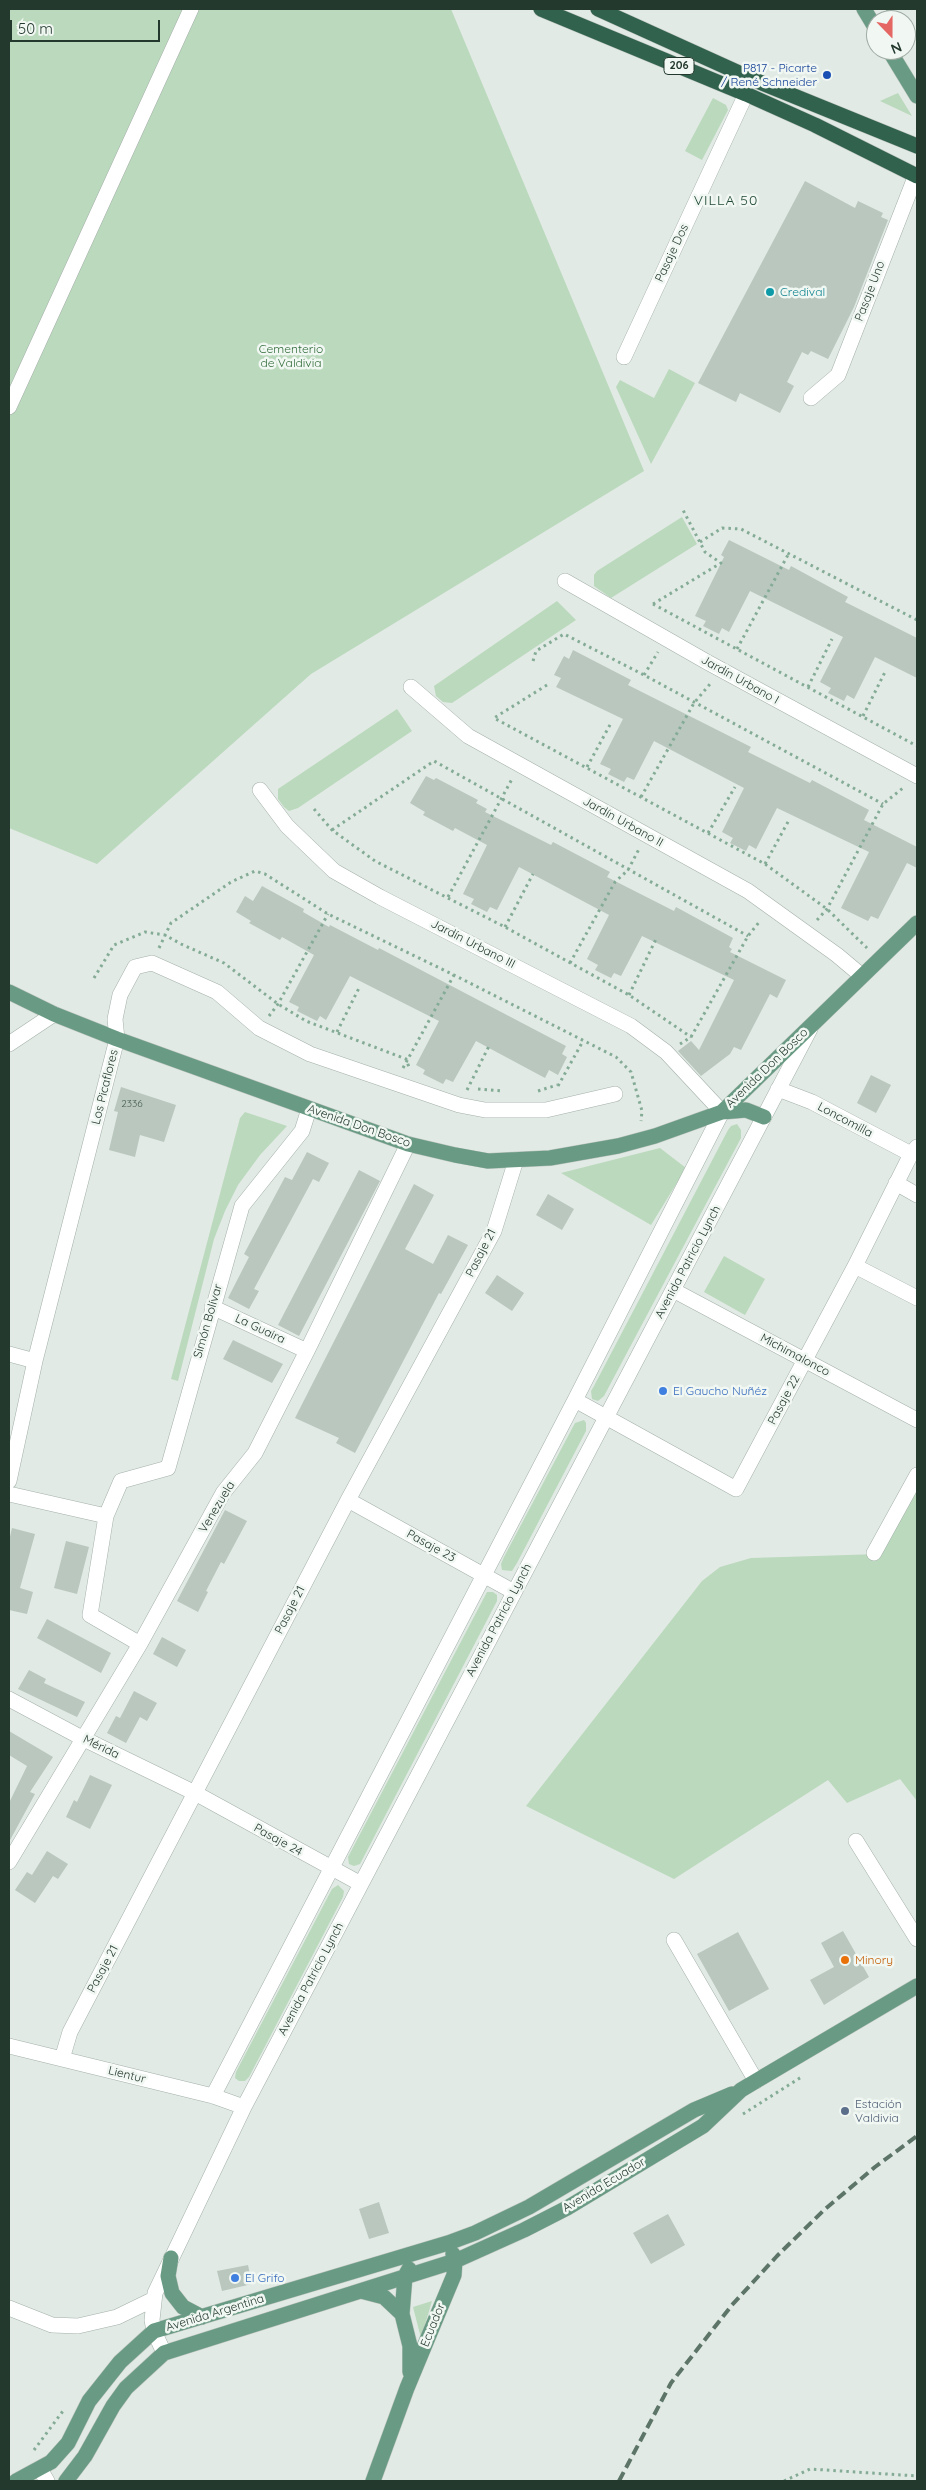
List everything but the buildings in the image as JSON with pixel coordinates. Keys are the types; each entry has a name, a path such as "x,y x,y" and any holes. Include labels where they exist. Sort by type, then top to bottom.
{"highway":[{"name":"206","path":"541,9 746,94 815,125 916,175"},
{"name":"206","path":"598,9 757,81 917,146"}],"main road":[{"path":"895,60 917,96"},
{"name":"Avenida Patricio Lynch","path":"812,1025 917,923"},
{"name":"Avenida Don Bosco","path":"9,992 54,1014 117,1039 408,1144 488,1161 550,1158 618,1146 655,1136 722,1112 746,1110 764,1117"},
{"name":"Avenida Don Bosco","path":"722,1112 812,1025"},
{"name":"Avenida Ecuador","path":"448,2243 502,2221 555,2192 694,2110 741,2090 917,1986"},
{"name":"Avenida Ecuador","path":"455,2260 500,2242 567,2208 703,2126 741,2090"},
{"path":"405,2276 455,2260 448,2243 418,2252"},
{"name":"Ecuador","path":"407,2388 411,2362 408,2334 402,2314 405,2276 418,2252"},
{"name":"Avenida Argentina","path":"16,2481 44,2475 51,2462 68,2444 89,2401 120,2362 154,2331 418,2252"},
{"path":"171,2258 168,2276 172,2293 184,2307 202,2317"},
{"name":"Ecuador","path":"373,2481 407,2388 454,2275 455,2260"},
{"name":"Avenida Argentina","path":"66,2481 85,2456 113,2406 126,2388 164,2354 405,2276"},
{"path":"357,2291 375,2293 384,2297 402,2314"}],"street":[{"path":"9,407 191,9"},
{"name":"Pasaje Dos","path":"624,357 746,94"},
{"name":"Pasaje Uno","path":"811,398 838,375 916,175"},
{"name":"Jardín Urbano I","path":"565,580 914,779"},
{"name":"Jardín Urbano II","path":"412,687 468,736 748,891 837,955 862,976"},
{"name":"Jardín Urbano III","path":"260,790 287,826 334,870 380,897 631,1026 666,1052 722,1112"},
{"path":"152,962 217,992 259,1028 275,1038 310,1054 397,1085 460,1097 485,1110 546,1110 615,1094"},
{"name":"Los Picaflores","path":"9,1481 35,1361 117,1039 115,1019 122,988 134,966 152,962"},
{"path":"9,1044 54,1014"},
{"name":"Avenida Patricio Lynch","path":"164,2354 154,2331 152,2300 244,2107 812,1025"},
{"name":"Loncomilla","path":"778,1089 812,1102 914,1151"},
{"name":"Simón Bolívar","path":"140,1644 90,1615 106,1516 121,1481 168,1468 242,1206 302,1131 309,1109"},
{"path":"213,2096 484,1576 722,1112"},
{"name":"Venezuela","path":"9,1862 140,1644 223,1493 254,1453 307,1351 408,1144"},
{"name":"Pasaje 22","path":"575,1400 736,1489 914,1151"},
{"name":"Pasaje 21","path":"62,2059 70,2032 348,1500 494,1231 516,1160"},
{"path":"896,1183 917,1195"},
{"path":"855,1266 917,1298"},
{"name":"Michimalonco","path":"673,1290 917,1420"},
{"name":"La Guaira","path":"212,1307 307,1351"},
{"path":"9,1354 35,1361"},
{"path":"874,1553 917,1476"},
{"path":"9,1494 106,1516"},
{"name":"Pasaje 23","path":"348,1500 514,1592"},
{"name":"Mérida","path":"9,1698 82,1738 195,1793"},
{"name":"Pasaje 24","path":"195,1793 331,1870 361,1884"},
{"path":"856,1841 917,1939"},
{"path":"674,1940 756,2081"},
{"name":"Lientur","path":"9,2046 213,2096 244,2107"},
{"path":"9,2308 52,2325 78,2326 98,2323 117,2317 152,2300"}],"path":[{"path":"683,510 705,552 721,563 653,604 917,746"},
{"path":"700,542 722,528 741,529 917,620"},
{"path":"737,649 789,553"},
{"path":"533,661 536,651 564,634 644,674 694,703 883,804"},
{"path":"644,674 667,638"},
{"path":"808,687 832,639"},
{"path":"641,797 694,703 722,670"},
{"path":"863,716 886,670"},
{"path":"547,684 494,718 765,864 827,909 871,951"},
{"path":"587,767 611,723"},
{"path":"332,830 434,760 748,936"},
{"path":"448,898 519,765"},
{"path":"805,933 827,909 883,804 914,779"},
{"path":"708,832 735,787"},
{"path":"314,809 332,830 375,861 505,927 629,995 691,1037"},
{"path":"765,864 789,820"},
{"path":"570,963 615,882 628,870 647,835"},
{"path":"152,962 171,923 230,882 255,871 265,874 328,914 616,1057 631,1072 642,1110 641,1121 633,1124"},
{"path":"505,927 533,874"},
{"path":"666,1052 691,1037 748,936 771,908"},
{"path":"278,1004 328,914"},
{"path":"94,978 114,945 144,932 165,935 180,944 224,963 278,1004 306,1021 406,1059"},
{"path":"629,995 657,937"},
{"path":"397,1085 406,1059 454,975"},
{"path":"337,1033 359,988"},
{"path":"532,1092 557,1085 582,1041"},
{"path":"460,1097 468,1089 490,1044"},
{"path":"406,1059 410,1071 418,1075"},
{"path":"557,1085 565,1106"},
{"path":"460,1097 468,1089 507,1091"},
{"path":"784,2481 810,2469 917,2476"}],"green space":[{"name":"Cementerio de Valdivia","path":"9,9 451,9 644,471 311,674 97,864 9,828"},
{"path":"898,93 912,116 880,101"},
{"path":"713,98 726,105 728,110 702,160 685,151"},
{"path":"669,369 695,383 651,464 616,387 620,380 654,398"},
{"path":"682,517 697,544 611,598 594,586 594,575 597,571"},
{"path":"557,601 576,620 452,703 443,702 436,696 434,686"},
{"path":"397,709 412,731 298,808 289,811 284,807 278,799 278,789"},
{"path":"245,1112 287,1126 260,1155 238,1185 225,1211 214,1239 178,1381 171,1379 240,1118"},
{"path":"737,1124 741,1130 741,1138 604,1396 598,1401 592,1399 591,1391 728,1130 731,1126"},
{"path":"660,1148 686,1168 651,1225 561,1173"},
{"path":"724,1256 765,1279 745,1315 704,1292"},
{"path":"584,1420 586,1431 517,1563 512,1571 502,1570 501,1564 504,1557 575,1423"},
{"path":"917,1487 917,1801 900,1779 847,1803 828,1780 674,1879 526,1806 702,1581 720,1567 751,1558 880,1554"},
{"path":"487,1592 493,1592 497,1595 497,1601 360,1864 354,1866 349,1864 348,1857"},
{"path":"338,1885 344,1891 343,1897 249,2077 245,2081 239,2081 235,2078 236,2072 332,1889"},
{"path":"432,2301 421,2338 413,2307"}],"railway":[{"path":"619,2481 671,2383 732,2305 777,2256 824,2210 875,2167 917,2136"}],"place":[{"name":"P817 - Picarte / René Schneider","path":"827,75"},
{"name":"Credival","path":"770,292"},
{"name":"El Gaucho Nuñéz","path":"663,1391"},
{"name":"Minory","path":"845,1960"},
{"name":"Estación Valdivia","path":"845,2111"},
{"name":"El Grifo","path":"235,2278"}],"district":[{"name":"VILLA 50","path":"726,201"}]}
